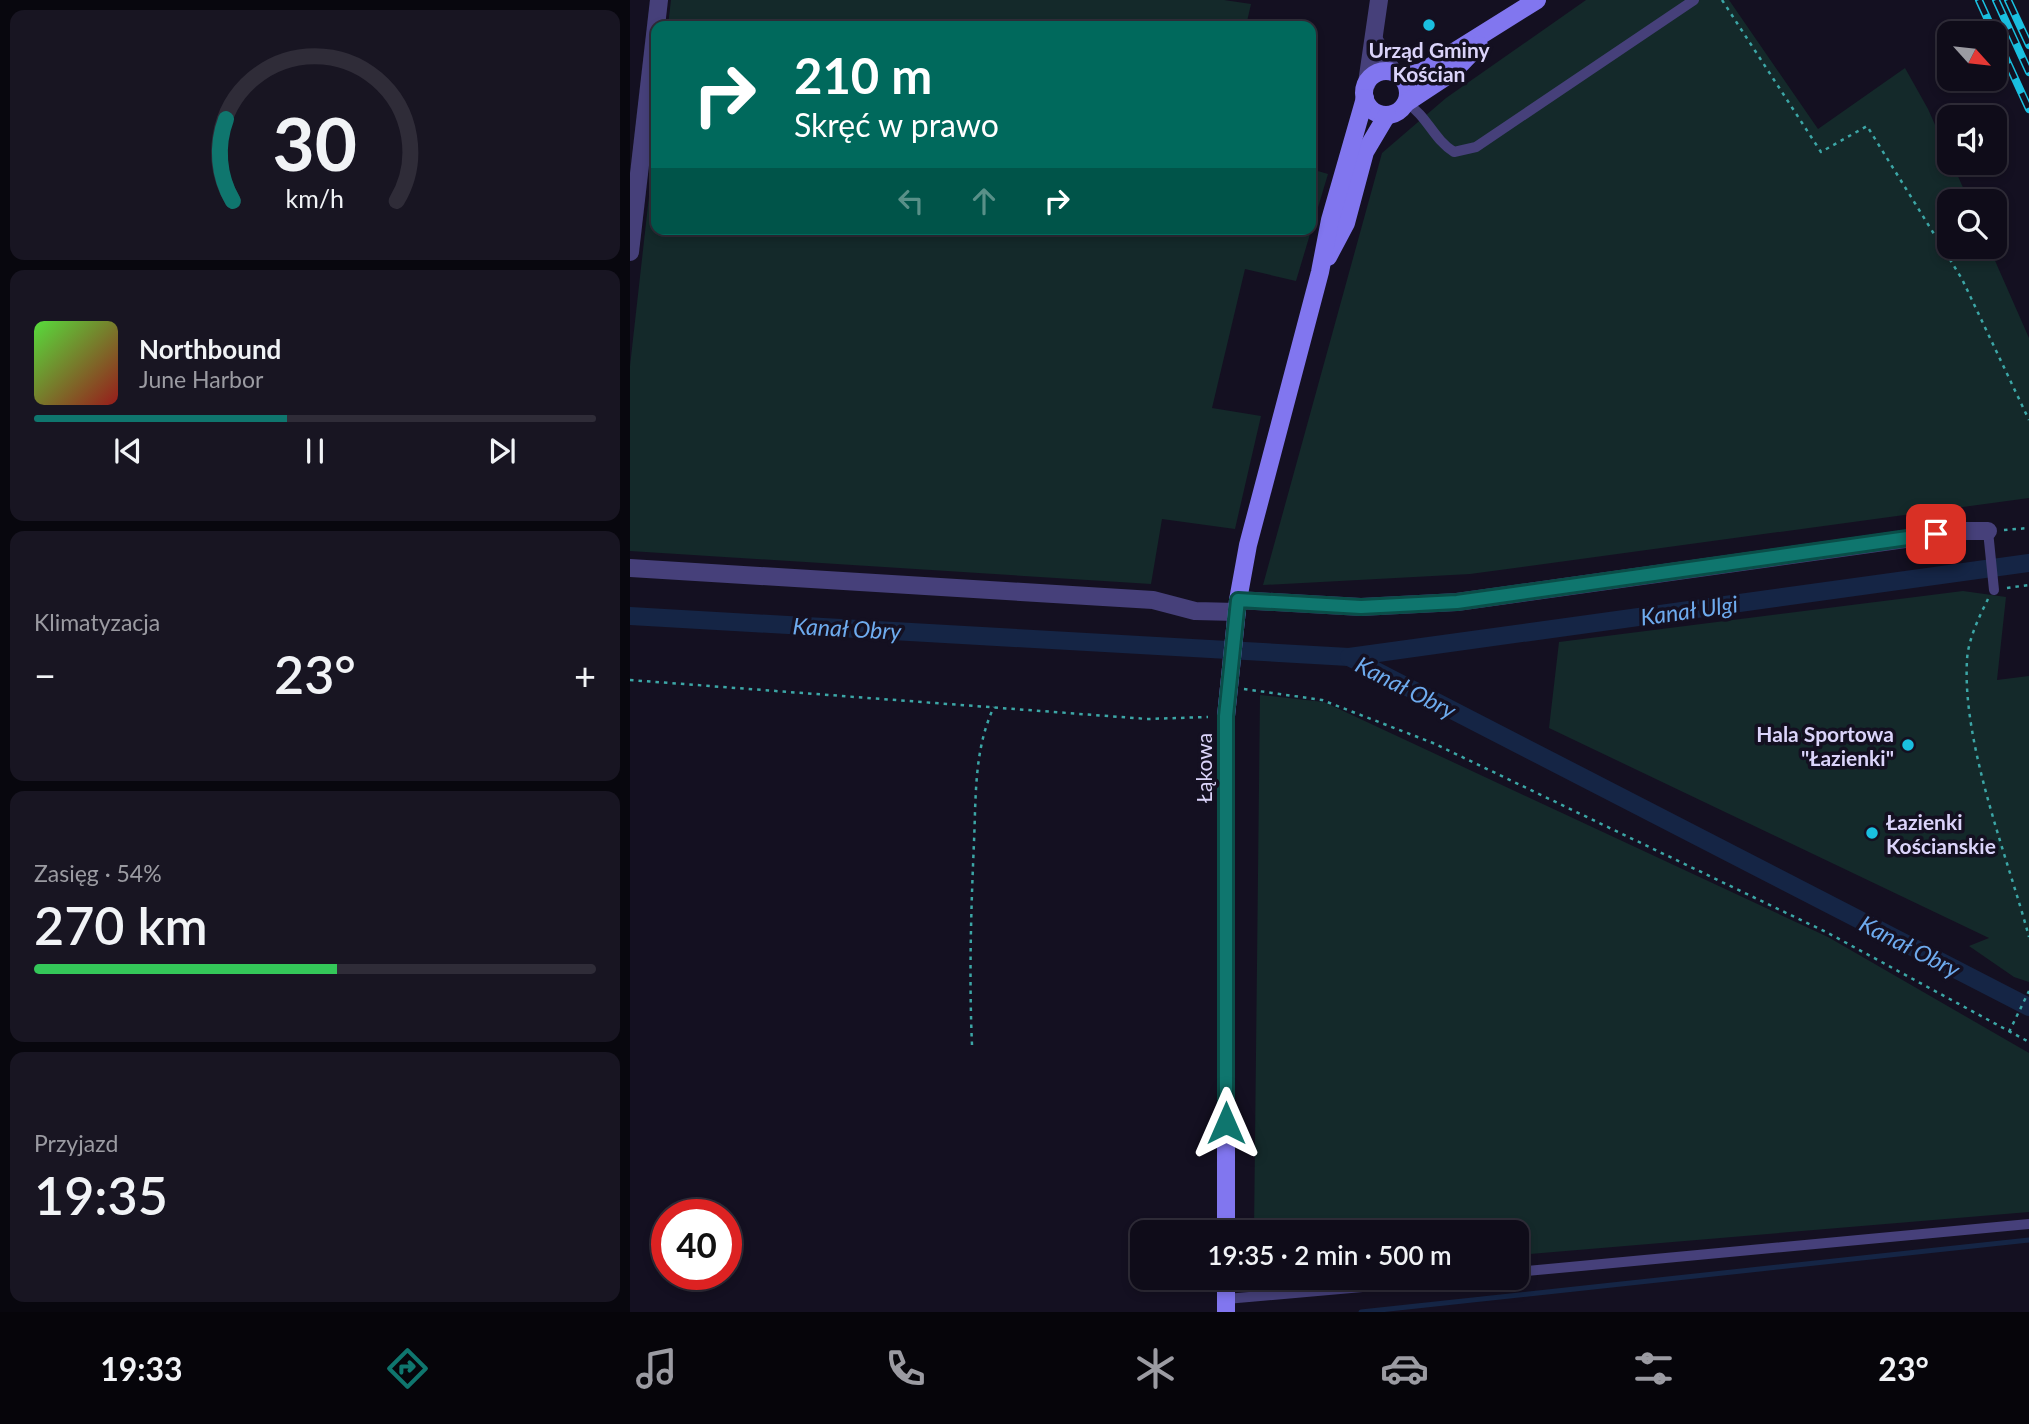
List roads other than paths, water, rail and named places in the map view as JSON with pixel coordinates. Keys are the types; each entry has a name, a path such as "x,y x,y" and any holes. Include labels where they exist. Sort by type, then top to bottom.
{"street":[{"path":"657,21 659,0"},
{"name":"Łąkowa","path":"1226,1220 1226,716 1237,610 1248,544 1320,272 1330,220 1366,90 1379,0"},
{"path":"1494,30 1453,72 1401,109 1387,115 1373,110 1366,90 1378,73 1422,72 1494,30 1538,0"},
{"path":"1374,40 1408,88 1406,103"},
{"path":"630,252 651,70"},
{"name":"Łąkowa","path":"1320,272 1346,223 1365,152 1387,115"},
{"path":"630,568 1153,600 1195,611 1361,607 1457,602 1962,531 1989,531"}],"lane":[{"path":"1406,103 1418,110 1445,146 1454,152 1476,147 1694,0"},
{"path":"1989,531 1993,585"},
{"path":"1529,1271 2029,1224"},
{"path":"1226,1306 1362,1290"}],"waterway":[{"name":"Kanał Ulgi","path":"1349,657 2029,563"},
{"name":"Kanał Obry","path":"630,616 1349,657 2029,1007"},
{"path":"1361,1312 2029,1240"}],"railway":[{"path":"1979,0 1989,21"},
{"path":"1996,0 2029,72"},
{"path":"2008,0 2029,45"},
{"path":"2007,61 2029,109"}],"place":[{"name":"Urząd Gminy Kościan","path":"1429,25"},
{"name":"Hala Sportowa \"Łazienki\"","path":"1908,745"},
{"name":"Łazienki Kościanskie","path":"1872,833"}]}
